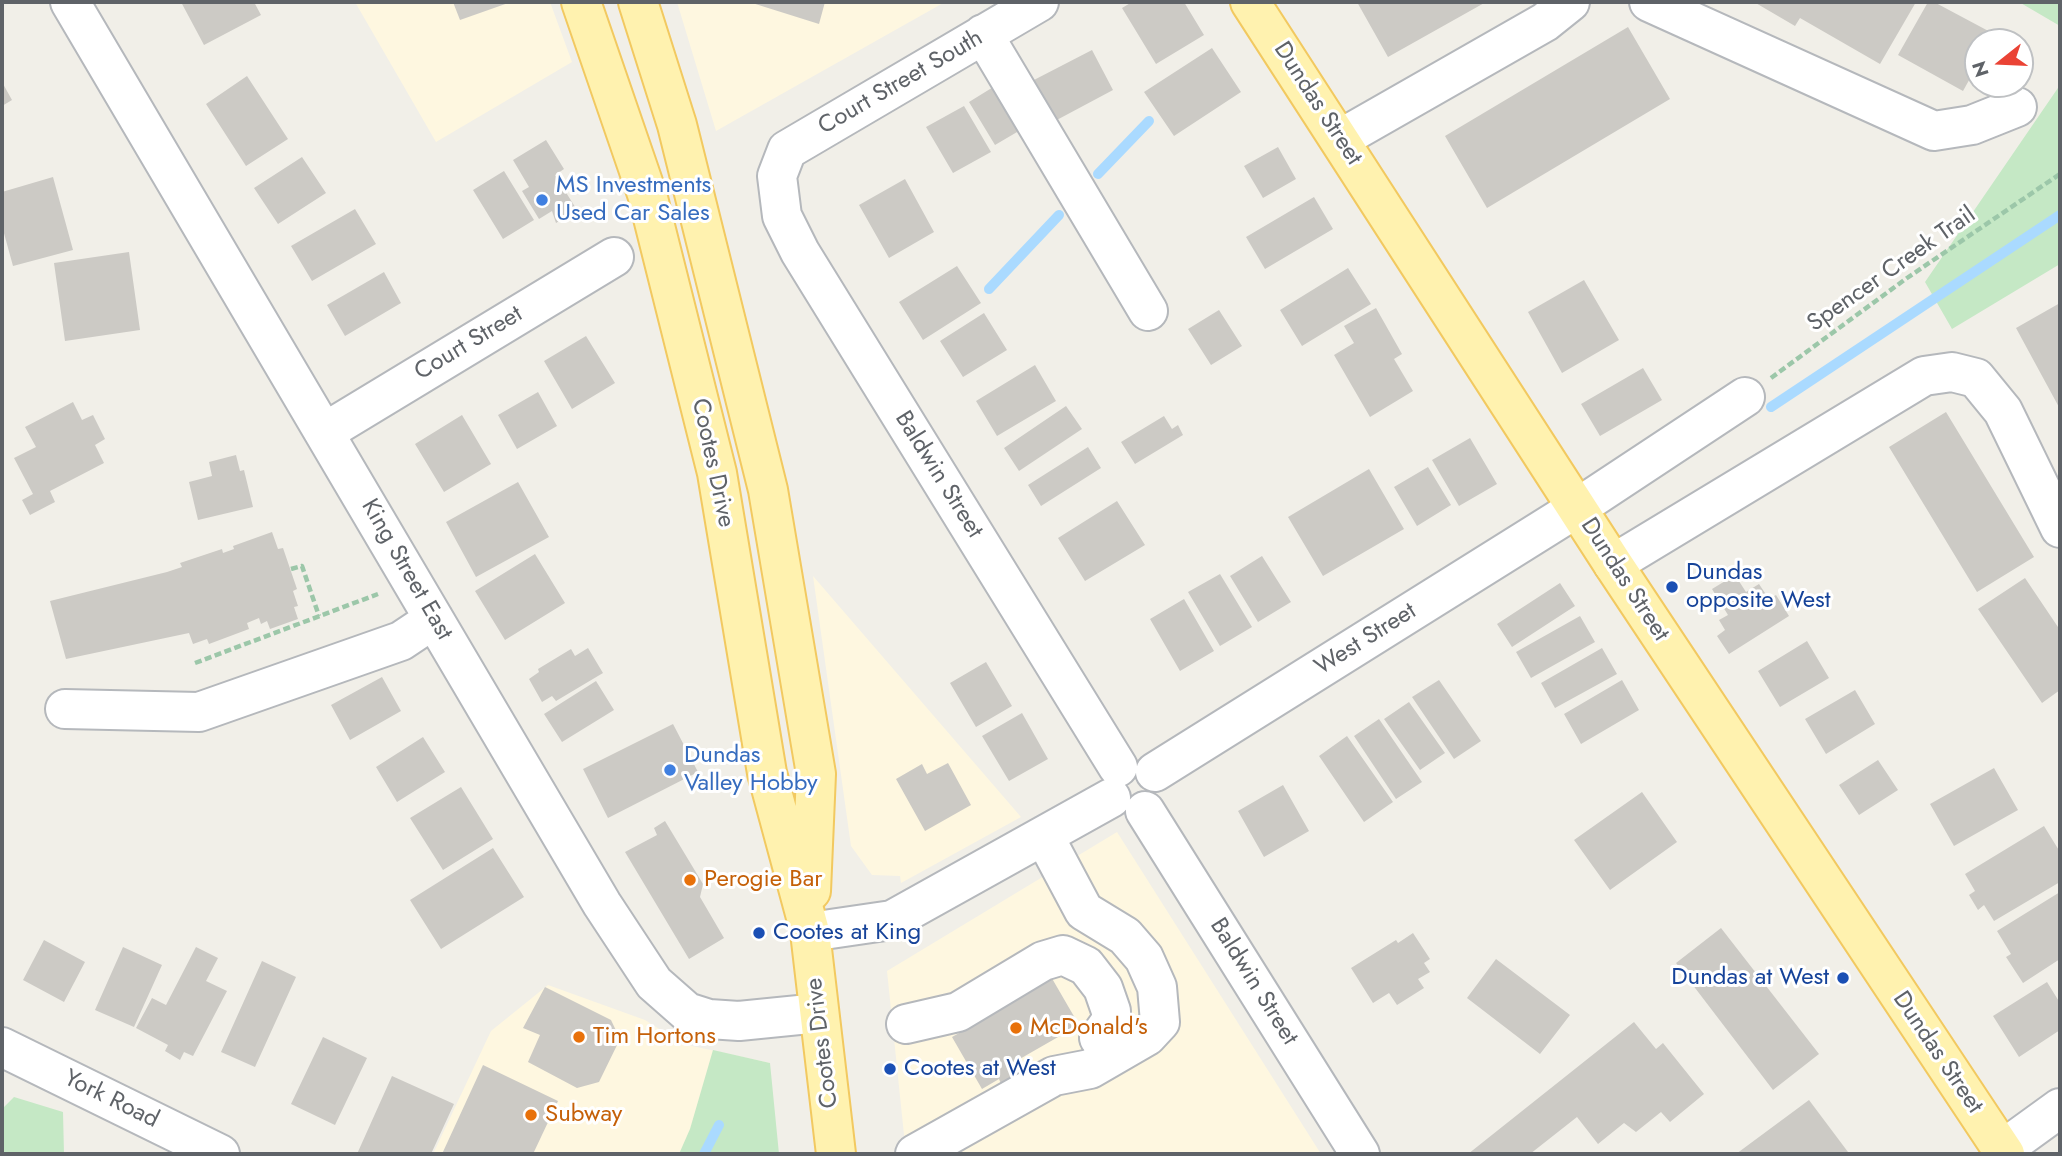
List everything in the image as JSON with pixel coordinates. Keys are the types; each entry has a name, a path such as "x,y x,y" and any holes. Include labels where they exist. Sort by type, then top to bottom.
{"main road":[{"name":"Cootes Drive","path":"581,2 647,194 711,447 767,773 810,932"},
{"name":"Cootes Drive","path":"638,2 677,125 768,490 816,774 810,932 836,1154"},
{"name":"Dundas Street","path":"1250,2 1613,564 2003,1152"}],"street":[{"name":"King Street East","path":"70,2 602,904 654,983 687,1012 709,1019 749,1021 819,1013"},
{"name":"Court Street South","path":"777,176 787,150 1039,2"},
{"path":"1340,139 1545,22 1570,2"},
{"path":"1649,2 1934,131 1972,125 2017,107"},
{"path":"984,34 1148,311"},
{"name":"Baldwin Street","path":"777,176 782,216 800,252 1360,1154"},
{"name":"Court Street","path":"325,432 614,257"},
{"path":"1613,564 1924,376 1952,372 1976,378 2003,411 2060,528"},
{"name":"West Street","path":"810,932 892,920 1132,787 1577,508 1745,397"},
{"path":"65,709 199,712 401,641 434,619"},
{"path":"1044,836 1084,911 1125,936 1144,958 1157,987 1161,1011 1160,1022 1147,1035 1090,1069 1054,1076"},
{"path":"905,1024 958,1012 1043,961 1063,955 1086,966 1103,988 1111,1011 1111,1021 1099,1038 1079,1049 1054,1076 915,1154"},
{"name":"York Road","path":"2,1047 220,1154"},
{"path":"2003,1152 2060,1108"}],"path":[{"name":"Spencer Creek Trail","path":"1745,397 1907,278 2060,174"},
{"path":"291,569 302,566 320,616"},
{"path":"195,663 412,582"}],"shaded area":[{"path":"355,2 550,2 572,62 436,142"},
{"path":"677,2 945,2 716,131"},
{"path":"813,576 1021,817 901,883 900,876 872,875 851,846"},
{"path":"1117,832 1321,1154 906,1154 887,971"},
{"path":"548,985 645,1020 683,1044 770,1063 709,1154 433,1154 491,1031"}],"green space":[{"path":"2019,2 2060,2 2060,26"},
{"path":"2060,85 2060,264 1952,329 1925,282"},
{"path":"713,1050 770,1063 779,1154 679,1154 690,1129"},
{"path":"14,1097 63,1112 64,1154 2,1154 2,1109"}],"building":[{"path":"181,2 254,2 261,15 204,45"},
{"path":"453,2 511,2 460,20"},
{"path":"749,2 825,2 819,24"},
{"path":"1132,2 1184,2 1204,35 1156,64 1122,8"},
{"path":"1357,2 1486,2 1388,57"},
{"path":"1754,2 1916,2 1880,64 1800,18 1795,26"},
{"path":"1928,2 1934,2 1983,28 1964,28 1963,91 1898,55"},
{"path":"1628,27 1670,99 1487,208 1445,136"},
{"path":"1212,48 1241,92 1174,136 1144,92"},
{"path":"1092,50 1113,90 1053,122 1032,81"},
{"path":"247,76 288,139 246,166 206,104"},
{"path":"1003,81 1029,125 995,145 969,102"},
{"path":"2,82 12,100 2,106"},
{"path":"964,106 991,152 953,173 926,127"},
{"path":"546,140 564,169 555,175 577,210 556,223 552,211 539,219 522,191 529,187 513,160"},
{"path":"1278,147 1296,179 1263,198 1244,166"},
{"path":"302,157 326,193 278,224 254,188"},
{"path":"504,171 534,220 503,239 473,190"},
{"path":"53,177 73,250 13,266 2,226 2,192"},
{"path":"905,179 934,232 889,258 859,205"},
{"path":"1314,197 1333,229 1265,269 1246,237"},
{"path":"355,209 376,244 312,281 291,246"},
{"path":"129,252 140,330 65,341 54,263"},
{"path":"957,266 981,303 923,340 899,302"},
{"path":"1348,268 1371,304 1302,346 1280,310"},
{"path":"384,272 401,303 345,336 327,305"},
{"path":"1584,280 1619,340 1562,373 1528,312"},
{"path":"2060,303 2060,409 2016,328"},
{"path":"1376,308 1402,354 1394,359 1413,391 1370,417 1334,355 1354,343 1344,326"},
{"path":"1219,310 1242,346 1211,365 1188,329"},
{"path":"984,313 1007,350 963,377 940,341"},
{"path":"586,336 615,383 572,409 544,361"},
{"path":"1035,365 1056,401 997,436 976,401"},
{"path":"1643,368 1662,400 1600,436 1581,404"},
{"path":"538,392 557,426 517,449 498,415"},
{"path":"73,402 82,420 93,415 105,439 95,445 104,463 50,491 55,502 30,515 22,500 33,494 14,458 36,447 25,427"},
{"path":"1066,406 1082,429 1019,471 1004,448"},
{"path":"1946,412 2034,557 1977,592 1889,447"},
{"path":"462,415 491,464 444,492 415,444"},
{"path":"1164,416 1172,429 1178,425 1183,435 1135,464 1121,442"},
{"path":"1470,438 1497,484 1459,506 1432,460"},
{"path":"1088,447 1101,468 1041,506 1028,485"},
{"path":"236,455 240,471 244,470 253,507 198,520 189,482 212,476 209,462"},
{"path":"1428,467 1451,505 1417,526 1394,487"},
{"path":"1369,469 1404,529 1323,576 1288,517"},
{"path":"518,482 549,537 476,577 446,522"},
{"path":"1117,501 1145,545 1085,581 1058,538"},
{"path":"272,532 278,549 283,548 297,589 293,591 298,606 294,607 298,619 270,629 267,621 261,624 259,618 247,623 249,629 209,644 207,639 193,644 189,633 66,659 50,601 167,572 182,567 180,563 222,549 223,553 234,549 233,546"},
{"path":"535,554 565,603 505,640 475,591"},
{"path":"1262,556 1291,602 1258,622 1230,576"},
{"path":"1220,574 1252,627 1220,646 1188,592"},
{"path":"1735,575 1746,592 1759,584 1769,599 1776,595 1789,616 1729,654 1717,636 1725,630 1719,620 1728,615 1712,589"},
{"path":"2025,578 2060,630 2060,690 2042,703 1978,609"},
{"path":"1560,583 1575,606 1512,647 1497,624"},
{"path":"1184,599 1214,651 1180,671 1150,619"},
{"path":"1580,616 1595,642 1531,678 1516,652"},
{"path":"1807,641 1829,678 1780,707 1758,671"},
{"path":"588,648 603,673 556,701 552,696 542,702 529,679 539,672 538,669 571,649 575,656"},
{"path":"1602,648 1617,674 1555,708 1541,683"},
{"path":"986,662 1012,706 976,727 950,683"},
{"path":"382,677 401,711 350,740 331,705"},
{"path":"1439,680 1481,741 1454,759 1412,697"},
{"path":"1622,680 1639,710 1581,744 1564,714"},
{"path":"596,681 614,710 562,742 544,714"},
{"path":"1855,690 1875,724 1826,754 1805,719"},
{"path":"1409,702 1445,753 1420,770 1384,719"},
{"path":"1022,713 1048,759 1009,781 982,736"},
{"path":"1379,719 1422,782 1396,799 1354,736"},
{"path":"673,724 698,772 608,818 583,769"},
{"path":"1347,736 1393,802 1364,822 1319,756"},
{"path":"423,737 445,772 397,802 376,767"},
{"path":"1878,760 1898,790 1859,815 1839,785"},
{"path":"948,763 971,805 925,831 896,779 922,764 927,774"},
{"path":"1994,768 2018,810 1954,846 1930,804"},
{"path":"1283,785 1309,831 1264,857 1238,811"},
{"path":"461,787 493,839 443,870 410,818"},
{"path":"1642,792 1677,842 1610,890 1574,840"},
{"path":"665,821 703,884 700,897 724,938 689,959 625,852 657,835 654,828"},
{"path":"2044,826 2060,852 2060,882 1994,921 1984,905 1978,910 1969,895 1975,891 1965,874"},
{"path":"493,848 524,897 441,949 410,900"},
{"path":"2060,892 2060,959 2023,983 2006,957 2011,954 1997,931"},
{"path":"1721,928 1819,1054 1773,1090 1676,963"},
{"path":"1413,933 1430,959 1424,963 1430,972 1418,979 1424,988 1397,1005 1389,993 1373,1003 1351,968 1396,940 1398,943"},
{"path":"44,940 85,962 64,1002 23,980"},
{"path":"123,947 162,965 134,1027 95,1010"},
{"path":"196,947 218,958 206,981 227,991 193,1056 184,1052 180,1060 165,1051 168,1045 136,1028 152,998 166,1005"},
{"path":"1496,959 1570,1015 1540,1054 1467,998"},
{"path":"262,961 296,977 255,1067 221,1052"},
{"name":"McDonald's","path":"1050,975 1079,1025 1011,1064 1018,1077 1002,1086 999,1079 982,1089 952,1037 961,1032 953,1019"},
{"path":"2047,982 2060,1003 2060,1030 2019,1057 1993,1016"},
{"name":"Tim Hortons","path":"545,987 611,1020 620,1039 599,1082 577,1088 528,1062 540,1035 523,1028"},
{"path":"1634,1022 1656,1049 1663,1043 1704,1094 1670,1122 1661,1112 1636,1132 1624,1123 1598,1144 1577,1117 1530,1154 1468,1154"},
{"path":"323,1037 367,1058 335,1125 291,1104"},
{"path":"483,1065 558,1101 533,1154 442,1154"},
{"path":"392,1076 454,1104 431,1154 357,1154"},
{"path":"1809,1100 1848,1152 1736,1154"}],"waterway":[{"path":"1098,174 1149,121"},
{"path":"989,289 1059,215"},
{"path":"1771,407 2060,215"},
{"path":"704,1154 719,1125"}],"place":[{"name":"MS Investments Used Car Sales","path":"542,200"},
{"name":"Dundas opposite West","path":"1672,587"},
{"name":"Dundas Valley Hobby","path":"670,770"},
{"name":"Perogie Bar","path":"690,880"},
{"name":"Cootes at King","path":"759,933"},
{"name":"Dundas at West","path":"1843,978"},
{"name":"McDonald's","path":"1016,1028"},
{"name":"Tim Hortons","path":"579,1037"},
{"name":"Cootes at West","path":"890,1069"},
{"name":"Subway","path":"531,1115"}]}
